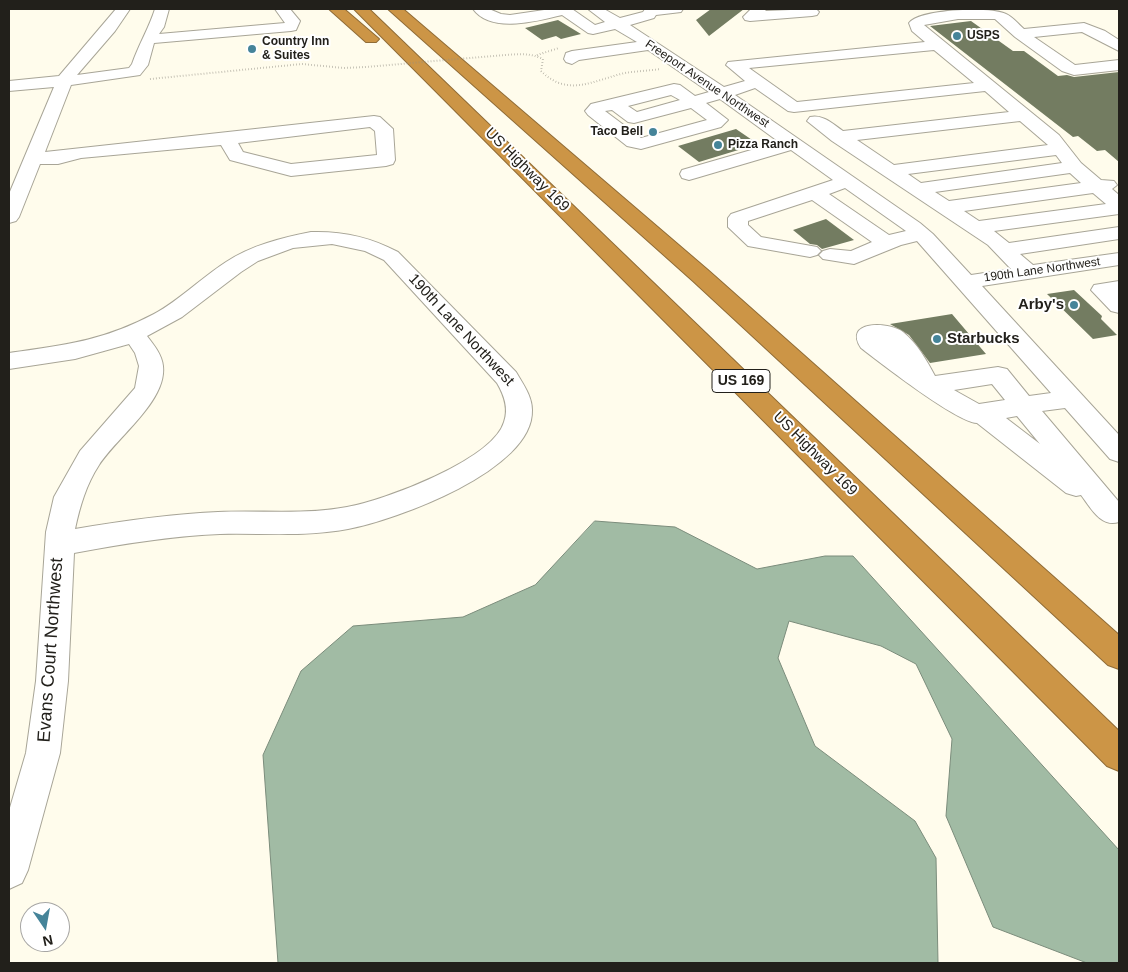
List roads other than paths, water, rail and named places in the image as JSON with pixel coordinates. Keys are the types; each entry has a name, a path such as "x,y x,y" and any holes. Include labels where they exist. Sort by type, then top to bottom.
{"highway":[{"path":"336,9 406,69 474,118"},
{"name":"US Highway 169","path":"361,9 1119,754"},
{"name":"US Highway 169","path":"395,9 701,276 1119,655"},
{"path":"418,9 488,91"}],"street":[{"path":"9,217 15,187 34,158 65,80 79,60 111,26 123,9"},
{"path":"9,86 134,72 140,65 162,9"},
{"path":"483,11 507,9"},
{"path":"483,11 508,21 562,9 594,30 649,15 651,11 676,9"},
{"name":"Freeport Avenue Northwest","path":"595,9 723,94 920,234 1119,452"},
{"path":"760,9 750,17 812,12"},
{"path":"153,33 284,28 293,24 285,12"},
{"path":"953,66 938,45 917,28 916,23 921,20 982,13 999,16 1020,34 1068,68 1082,69 1119,65"},
{"path":"1020,34 1084,27 1119,46"},
{"path":"728,58 923,33"},
{"path":"572,59 572,56 651,45"},
{"path":"728,58 765,62 938,45"},
{"path":"728,58 757,82 790,93 989,86"},
{"path":"765,62 780,76 953,66 971,72 1053,139 1074,167 1119,206"},
{"path":"693,102 719,120 715,123 641,144 633,142 594,111 597,108 615,104 634,118 693,102 723,94 757,82"},
{"path":"790,93 816,121 976,228 1004,250 1027,272"},
{"path":"816,121 1006,100"},
{"path":"838,137 1024,115"},
{"path":"34,158 58,158 81,153 227,139 374,121 384,130 386,160 291,170 236,156 227,139"},
{"path":"1014,134 1043,130"},
{"path":"689,174 794,144"},
{"path":"862,152 891,149"},
{"path":"891,171 1060,149"},
{"path":"918,189 1074,167"},
{"path":"849,182 738,218 738,227 755,242 854,258 887,243 920,234"},
{"path":"945,208 1119,184"},
{"path":"815,192 887,243"},
{"path":"976,228 1119,206"},
{"path":"1004,250 1119,233"},
{"name":"190th Lane Northwest","path":"9,361 113,342 174,312 250,256 291,242 329,238 356,240 375,246 391,256 507,378 517,391 520,406 518,421 512,434 502,447 488,459 400,505 346,519 186,525 123,532 59,544"},
{"name":"190th Lane Northwest","path":"965,282 1119,259"},
{"path":"1119,288 1102,290 1119,306"},
{"name":"Evans Court Northwest","path":"9,870 43,753 52,681 60,532 68,496 77,478 103,440 146,391 152,377 152,366 149,357 132,333"},
{"path":"1071,398 1025,406 975,414 928,385 998,375 1025,406 1116,516"},
{"path":"982,413 1116,516"}],"place":[{"name":"USPS","path":"957,36"},
{"name":"Country Inn & Suites","path":"252,49"},
{"name":"Taco Bell","path":"653,132"},
{"name":"Pizza Ranch","path":"718,145"},
{"name":"Arby's","path":"1074,305"},
{"name":"Starbucks","path":"937,339"}]}
